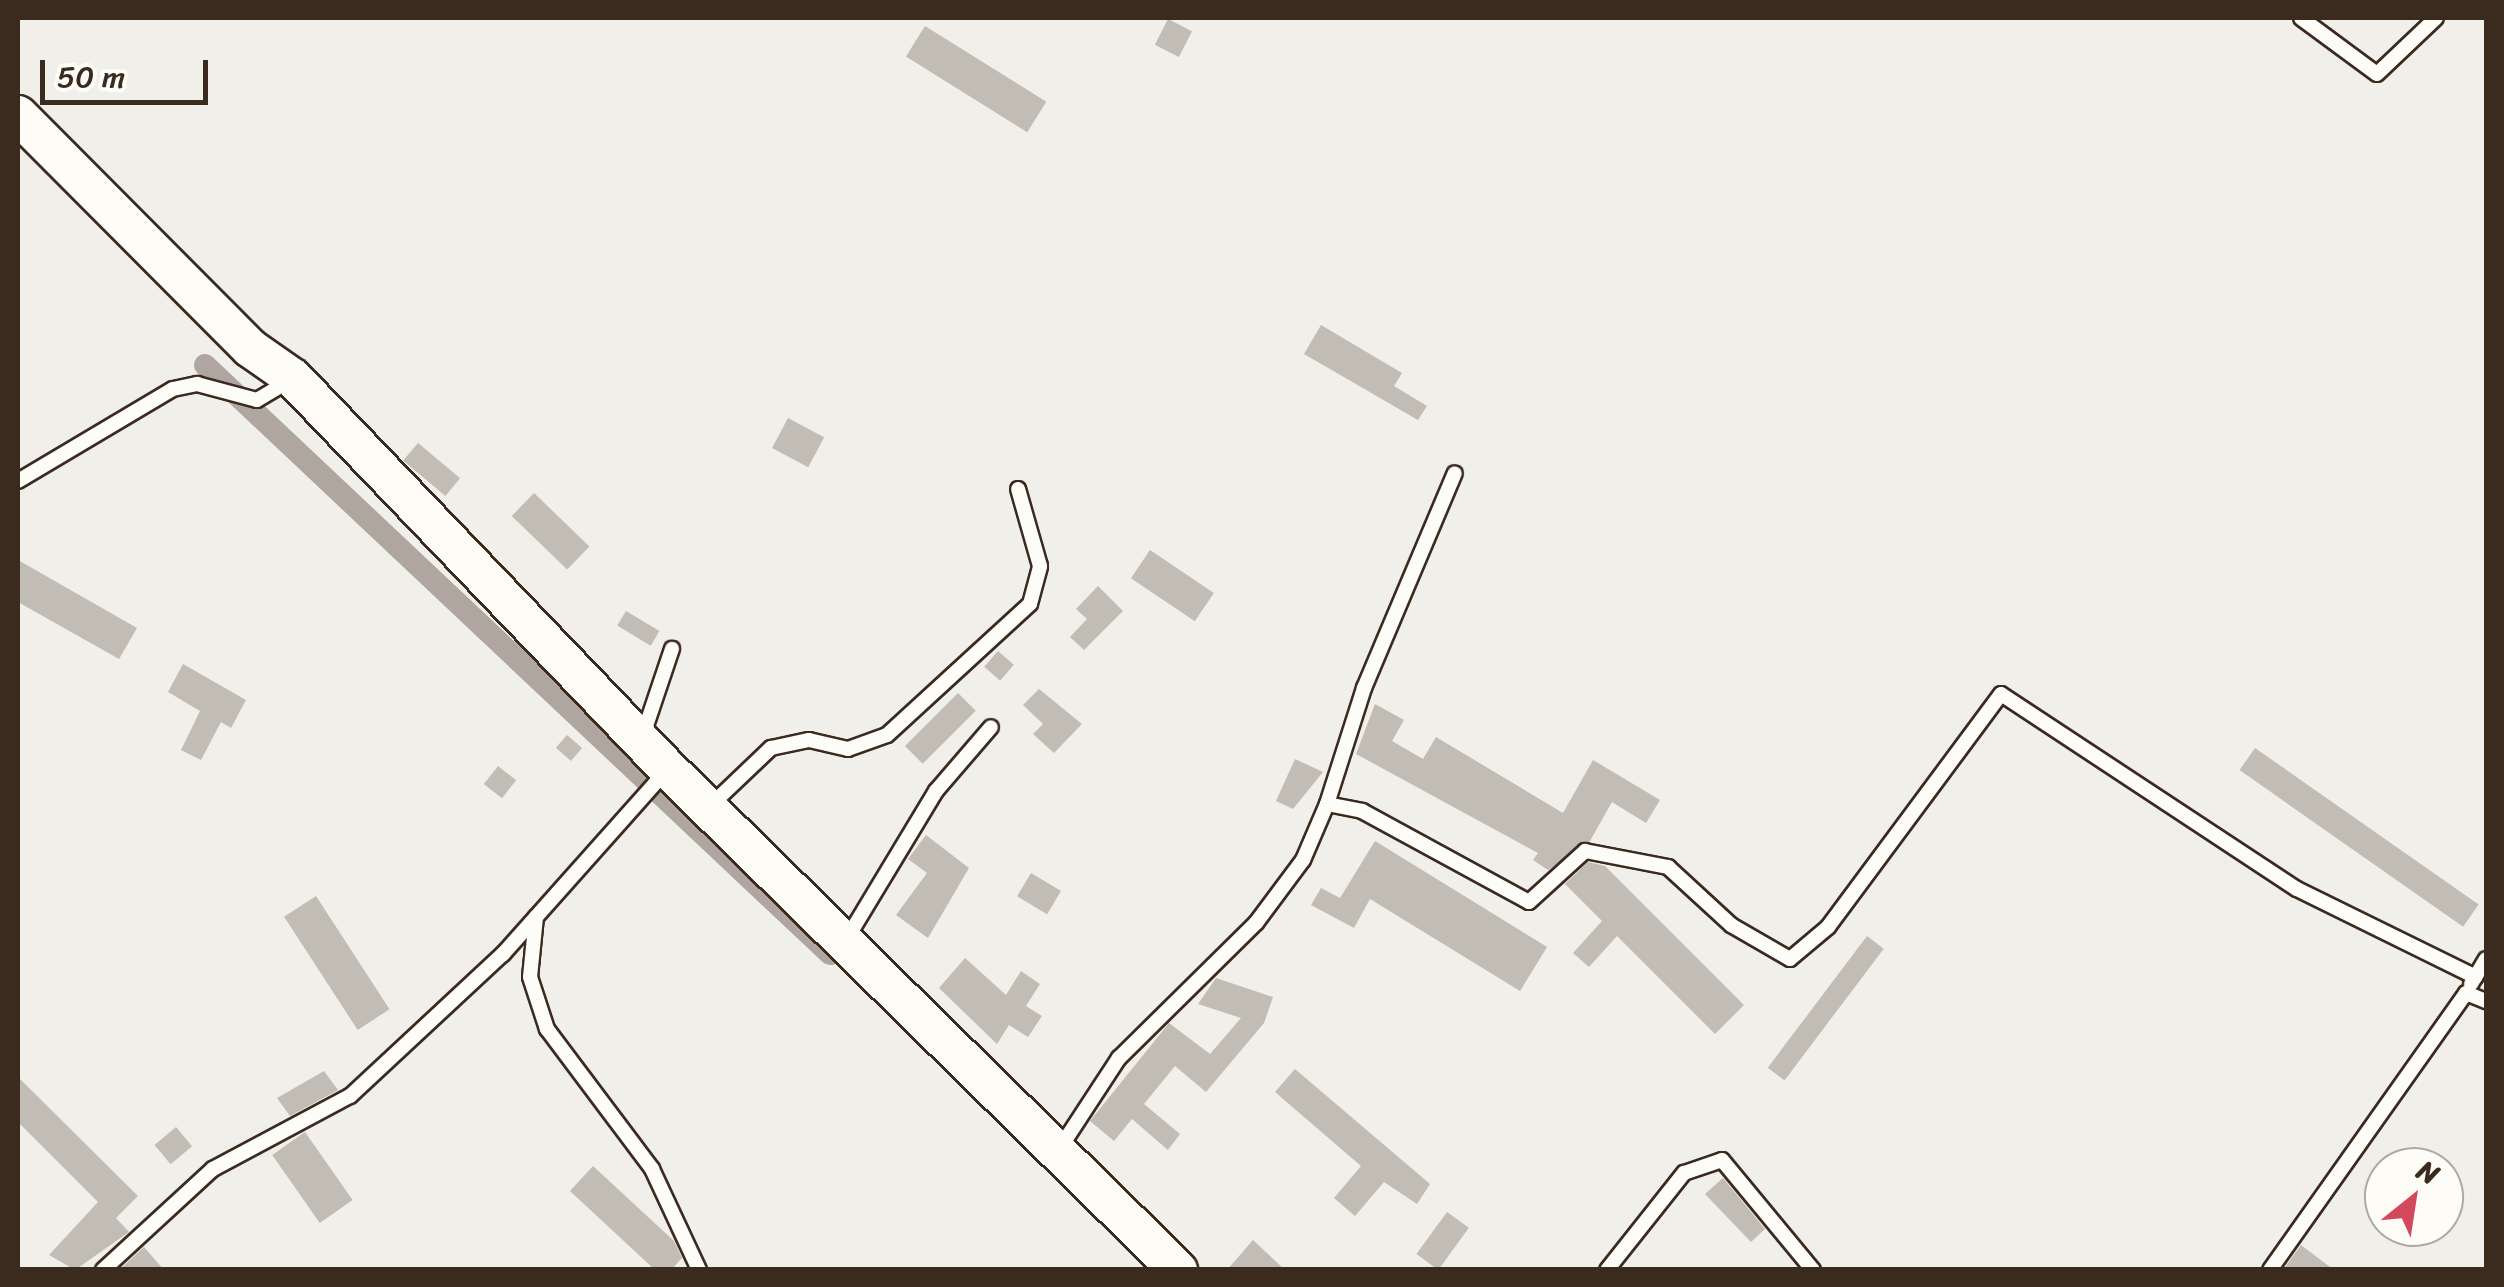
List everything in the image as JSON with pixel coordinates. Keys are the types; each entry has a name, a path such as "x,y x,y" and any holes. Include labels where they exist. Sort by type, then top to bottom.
{"street":[{"path":"18,115 241,338 293,378 668,769 1060,1148 1178,1270"}],"lane":[{"path":"2301,18 2377,74 2436,18"},
{"path":"18,481 173,389 197,384 256,400 293,378"},
{"path":"1060,1148 1119,1058 1256,923 1303,860 1327,804 1364,688 1455,473"},
{"path":"709,808 771,748 809,740 868,747 887,736 1030,604 1040,566 1018,489"},
{"path":"641,740 672,649"},
{"path":"1327,804 1362,812 1529,902 1585,851 1668,868 1731,925 1790,958 1828,927 2001,694 2297,889 2476,976"},
{"path":"846,940 936,792 991,727"},
{"path":"103,1270 213,1168 350,1096 536,916 668,769"},
{"path":"536,916 530,977 540,1014 652,1169 699,1270"},
{"path":"2270,1270 2486,959"},
{"path":"2466,993 2486,1001"},
{"path":"1607,1270 1684,1172 1722,1160 1812,1270"}],"building":[{"path":"1168,19 1192,31 1179,57 1155,45"},
{"path":"925,26 1046,102 1027,132 906,57"},
{"path":"1321,325 1402,373 1394,386 1427,406 1418,420 1304,354"},
{"path":"788,418 824,437 808,467 772,448"},
{"path":"418,443 460,478 445,496 403,461"},
{"path":"534,493 589,546 567,570 512,516"},
{"path":"1150,550 1214,593 1195,621 1131,578"},
{"path":"18,560 137,628 119,659 18,602"},
{"path":"1098,586 1123,611 1084,650 1070,637 1087,619 1076,609"},
{"path":"626,611 659,631 651,646 617,626"},
{"path":"998,651 1014,665 1000,681 984,667"},
{"path":"183,664 246,700 231,728 221,722 201,760 181,750 200,711 168,692"},
{"path":"1039,689 1082,724 1054,753 1033,734 1043,724 1023,705"},
{"path":"958,693 976,711 923,764 905,746"},
{"path":"1375,704 1404,720 1392,741 1423,759 1436,737 1563,813 1593,760 1660,800 1646,823 1612,802 1590,841 1548,870 1533,860 1538,853 1356,754"},
{"path":"567,735 582,748 571,761 556,748"},
{"path":"2255,748 2479,905 2463,927 2240,770"},
{"path":"1295,759 1323,772 1293,809 1276,801"},
{"path":"498,766 516,780 502,798 484,784"},
{"path":"926,835 969,868 928,938 896,915 927,873 908,859"},
{"path":"1375,841 1547,947 1520,991 1370,899 1354,928 1311,905 1321,888 1340,898"},
{"path":"1588,862 1605,866 1744,1005 1715,1034 1617,936 1589,967 1573,953 1602,921 1565,884"},
{"path":"1031,873 1061,891 1047,914 1017,896"},
{"path":"316,896 390,1009 358,1030 284,917"},
{"path":"1867,936 1884,949 1784,1080 1768,1068"},
{"path":"965,958 1006,995 1021,971 1040,984 1026,1006 1042,1016 1028,1037 1009,1025 997,1044 939,988"},
{"path":"1216,978 1273,997 1264,1023 1206,1092 1175,1066 1144,1104 1180,1134 1168,1150 1132,1119 1114,1141 1090,1121 1169,1023 1210,1054 1241,1018 1198,1004"},
{"path":"1295,1069 1430,1184 1417,1204 1384,1182 1355,1216 1334,1198 1361,1166 1275,1092"},
{"path":"324,1071 338,1090 290,1116 277,1098"},
{"path":"18,1077 138,1196 116,1218 129,1232 75,1270 49,1255 98,1202 18,1122"},
{"path":"176,1127 192,1146 171,1164 155,1145"},
{"path":"305,1132 353,1200 320,1223 272,1155"},
{"path":"593,1166 674,1241 682,1258 671,1270 655,1270 570,1191"},
{"path":"1723,1178 1765,1229 1751,1242 1705,1194"},
{"path":"1447,1212 1469,1228 1438,1270 1416,1254"},
{"path":"1253,1240 1285,1270 1227,1270"},
{"path":"2301,1245 2334,1270 2283,1270"},
{"path":"144,1247 164,1270 119,1270"}],"waterway":[{"path":"205,365 830,954"}]}
